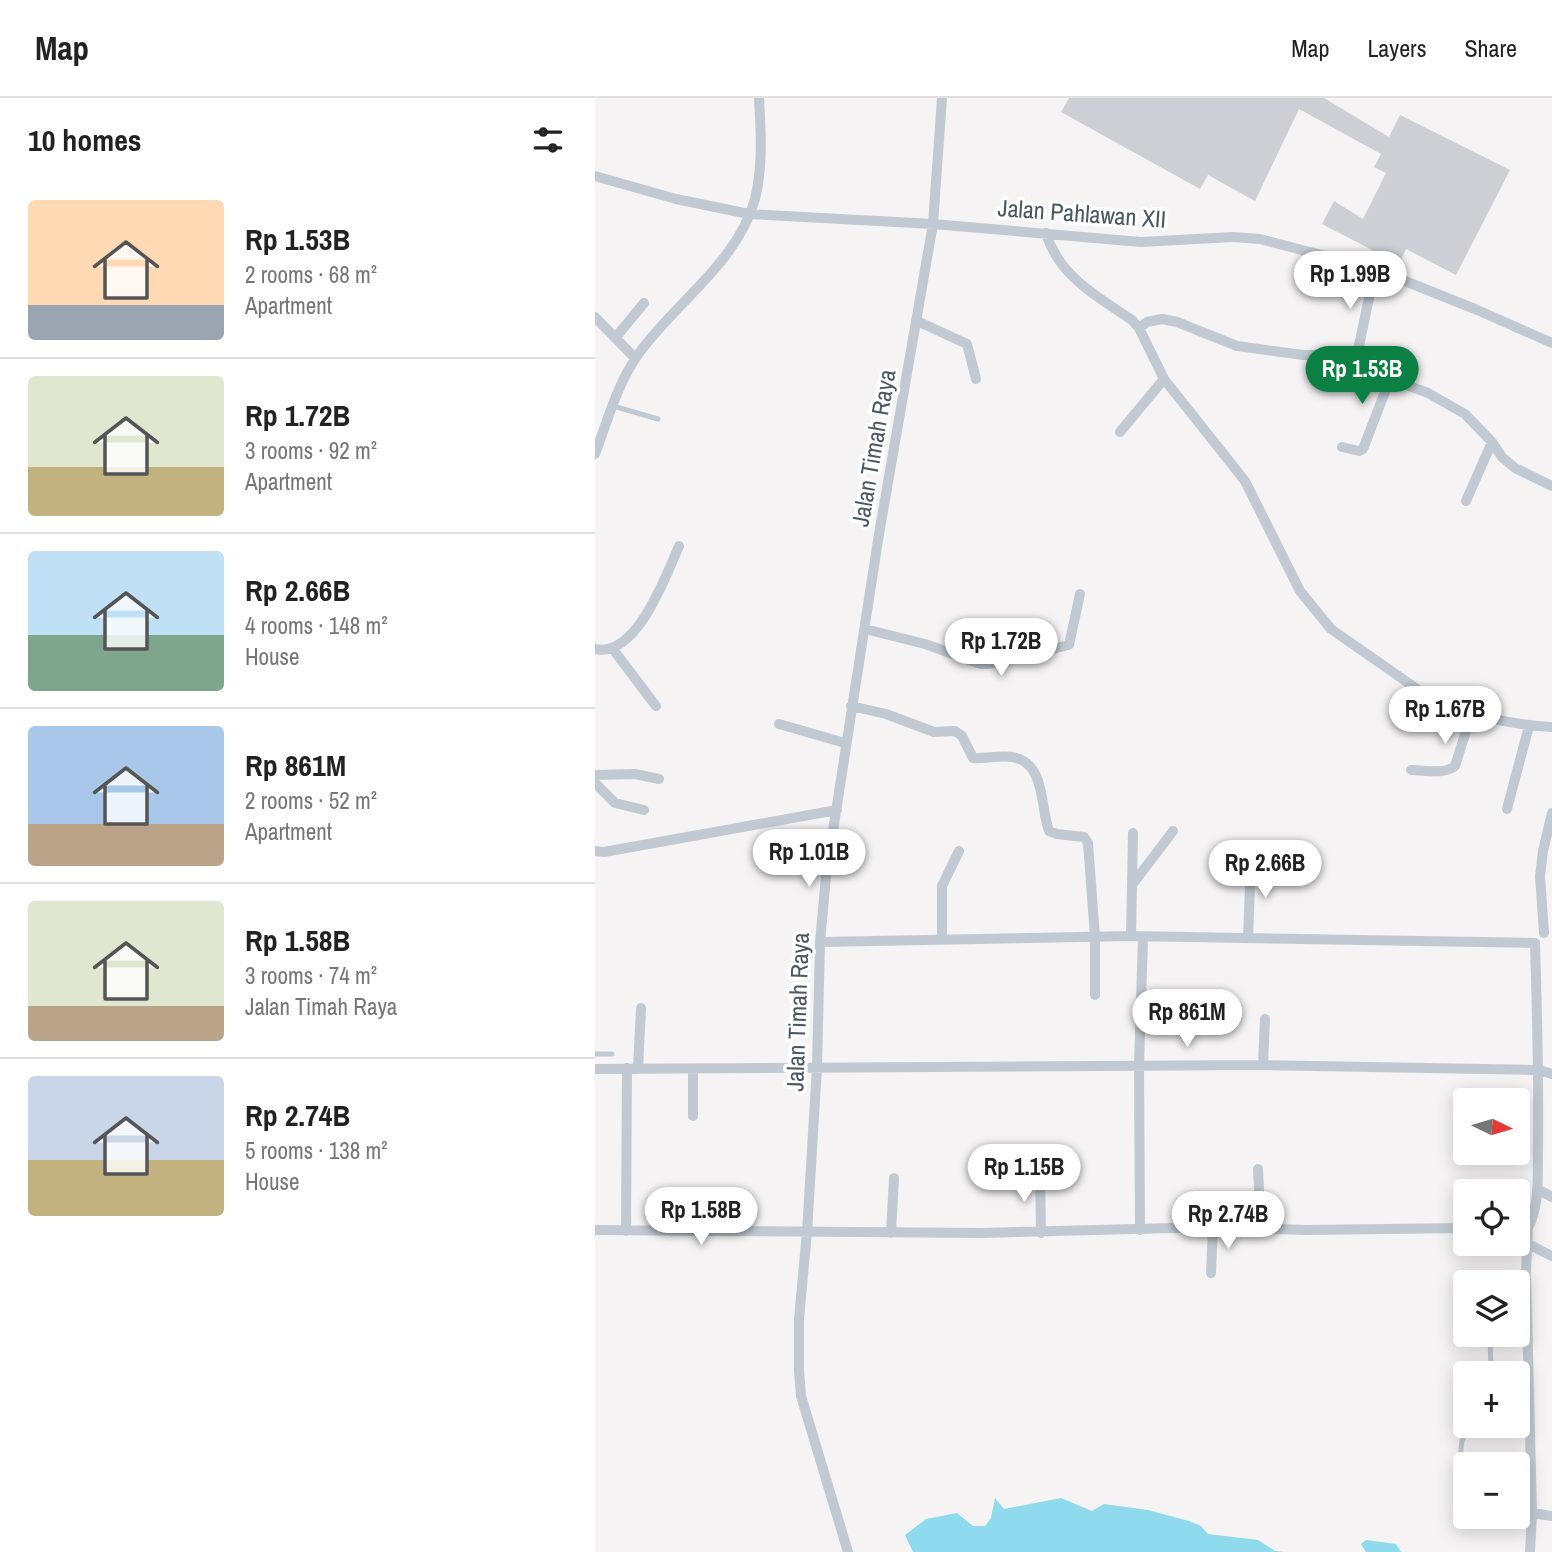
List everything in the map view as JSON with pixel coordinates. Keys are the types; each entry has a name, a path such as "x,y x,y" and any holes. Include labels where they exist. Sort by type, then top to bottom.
{"street":[{"path":"596,447 611,406 635,358 731,247 749,215 758,178 761,141 759,98"},
{"name":"Jalan Timah Raya","path":"848,1552 801,1396 799,1371 799,1319 817,1067 820,942 845,743 933,224 942,98"},
{"name":"Jalan Pahlawan XII","path":"595,176 676,199 749,215 933,224 1141,242 1205,238 1260,239 1375,269 1552,343"},
{"path":"1046,233 1054,254 1070,276 1132,320 1139,328 1164,379 1245,481 1300,591 1331,629 1444,705 1529,726 1552,727"},
{"path":"1356,360 1375,269"},
{"path":"616,337 644,303"},
{"path":"595,317 635,358"},
{"path":"1139,328 1151,320 1177,321 1237,346 1303,355 1346,355 1390,379 1428,393 1465,414 1514,468 1552,486"},
{"path":"917,321 967,344 976,379"},
{"path":"1120,432 1164,379"},
{"path":"1342,447 1358,451 1363,449 1390,379"},
{"path":"1465,501 1492,442"},
{"path":"595,649 612,648 641,623 652,608 679,546"},
{"path":"865,629 925,643 981,664 989,664 1069,645 1080,594"},
{"path":"612,648 656,706"},
{"path":"851,706 885,714 932,731 955,731 962,736 973,758 1010,756 1020,759 1032,768 1040,787 1049,831 1082,836 1087,840 1095,937 1095,995"},
{"path":"1411,770 1443,771 1455,766 1472,712"},
{"path":"779,724 845,743"},
{"path":"1507,809 1529,726"},
{"path":"595,775 635,774 659,779"},
{"path":"595,783 615,803 644,810"},
{"path":"595,851 604,852 837,810"},
{"path":"820,942 1131,936 1535,943 1548,931 1540,876 1552,813"},
{"path":"1132,885 1173,831"},
{"path":"1131,936 1133,833"},
{"path":"942,939 942,886 959,851"},
{"path":"1248,938 1251,860"},
{"path":"1140,1230 1139,1065 1143,937"},
{"path":"1530,1221 1534,1217 1537,1189 1539,1070 1535,943"},
{"path":"626,1231 633,1068 641,1008"},
{"path":"1263,1065 1265,1019"},
{"path":"595,1069 1263,1065 1539,1070 1552,1074"},
{"path":"693,1069 693,1116"},
{"path":"1258,1169 1261,1229"},
{"path":"1040,1174 1041,1233"},
{"path":"891,1233 894,1178"},
{"path":"1537,1189 1552,1197"},
{"path":"1211,1273 1213,1227"},
{"path":"595,1230 1041,1233 1213,1227 1453,1228"},
{"path":"1530,1245 1552,1256"},
{"path":"1528,1347 1532,1513 1530,1552"},
{"path":"1532,1513 1552,1516"}],"lane":[{"path":"611,406 657,419"},
{"path":"595,1054 612,1054"}],"water":[{"path":"995,1498 1004,1509 1061,1498 1092,1511 1104,1504 1148,1510 1189,1521 1201,1526 1208,1534 1258,1540 1275,1551 1285,1552 913,1552 905,1535 926,1519 957,1513 973,1526 985,1526 991,1518"},
{"path":"1366,1540 1396,1544 1401,1552 1366,1552 1361,1544"}],"building":[{"path":"1069,98 1324,98 1389,137 1400,115 1510,170 1456,275 1406,249 1399,264 1322,224 1334,201 1363,219 1386,173 1374,167 1381,154 1299,109 1255,201 1208,175 1200,189 1061,112"}]}
